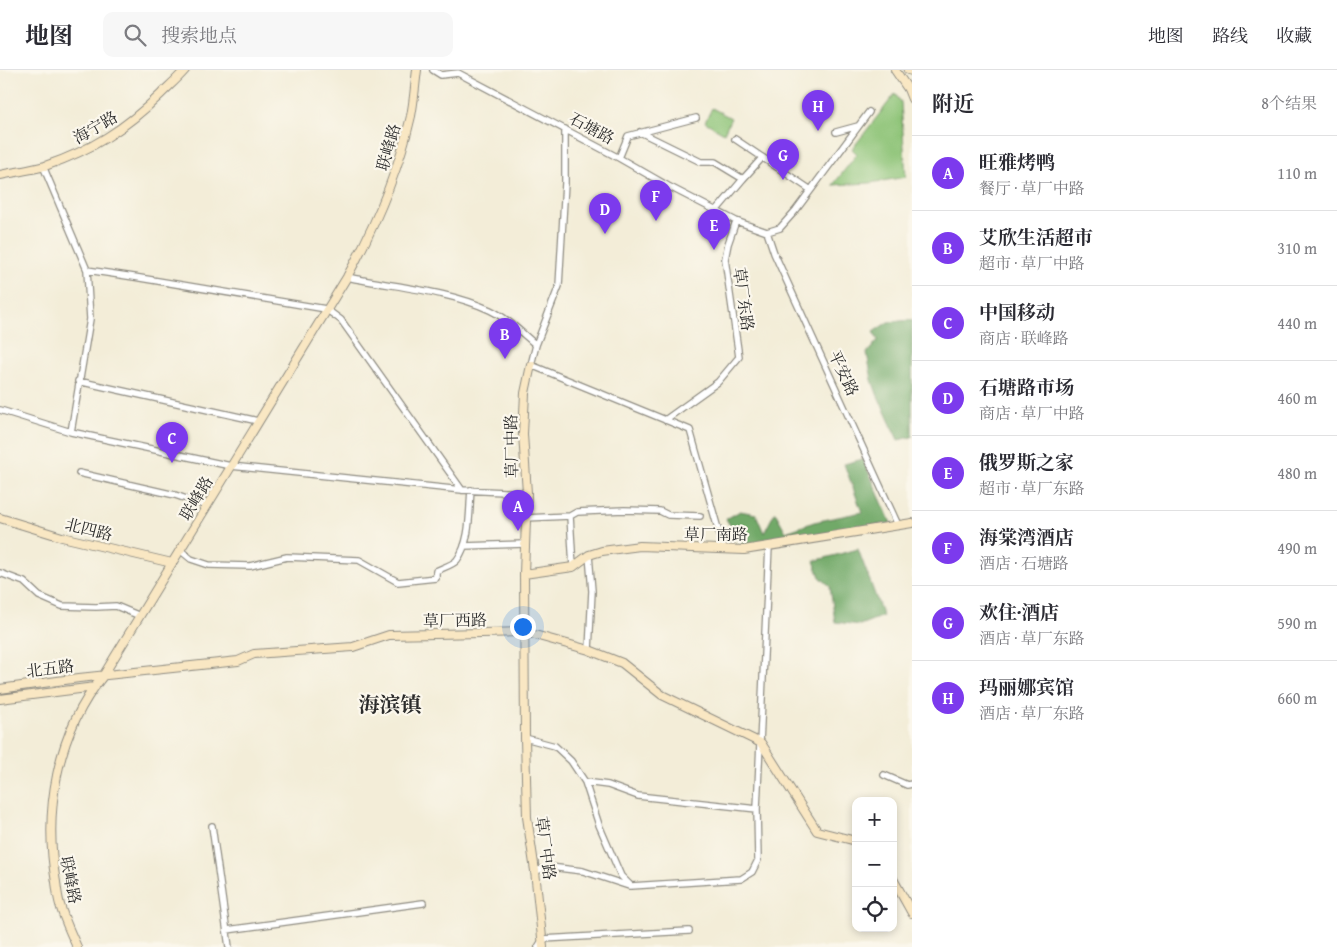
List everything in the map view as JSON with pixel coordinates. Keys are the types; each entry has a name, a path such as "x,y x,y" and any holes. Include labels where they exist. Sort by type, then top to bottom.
{"main road":[{"name":"海宁路","path":"0,175 43,166 74,155 109,137 140,115 185,70"},
{"name":"联峰路","path":"76,947 60,907 51,858 51,812 61,755 86,700 104,676 347,277 370,234 394,176 411,115 417,70"},
{"path":"895,70 908,89 912,99"},
{"name":"草厂中路","path":"531,364 525,393 523,434 526,493 524,544 525,738 527,817 536,870 543,943"},
{"name":"北四路","path":"0,518 62,537 172,563"},
{"name":"草厂南路","path":"524,574 573,567 589,555 602,551 640,546 744,550 912,523"},
{"name":"草厂西路","path":"104,676 238,661 254,654 353,647 389,635 524,632 589,650 622,664 662,695 761,743"},
{"name":"北五路","path":"0,689 104,676"},
{"name":"北五路","path":"0,699 95,687"},
{"path":"761,743 817,831 852,841"},
{"path":"897,886 912,913"}],"street":[{"name":"石塘路","path":"433,70 441,75 458,73 668,186 736,220"},
{"path":"736,220 768,232 780,228 869,112"},
{"path":"619,158 628,136 696,118"},
{"path":"836,132 858,126"},
{"name":"草厂中路","path":"531,364 536,345 559,286 565,183 564,129"},
{"path":"640,132 701,162 715,162 743,179"},
{"path":"735,139 811,190"},
{"path":"716,211 762,158"},
{"path":"43,166 87,270 90,319 78,381 71,432"},
{"name":"草厂东路","path":"665,420 718,382 739,357 725,259 736,220"},
{"name":"平安路","path":"768,232 774,253 898,525"},
{"path":"87,270 134,276 326,310 342,320 462,490"},
{"path":"347,277 447,296 491,310 516,327 536,345"},
{"path":"531,364 690,430 724,550"},
{"path":"78,381 258,421"},
{"path":"0,410 71,432 231,466 462,490 526,493"},
{"path":"79,473 175,495 207,506"},
{"path":"180,550 191,559 209,565 250,566 287,557 359,560 398,582 436,578 436,571 456,561 464,546 471,490"},
{"path":"525,518 570,516 577,512 624,510 660,511 668,515 700,516"},
{"path":"570,516 573,567"},
{"path":"464,546 524,544"},
{"path":"536,870 550,867 583,871 631,886 741,880 752,872 758,860 757,809 769,546"},
{"path":"589,555 592,592 589,650"},
{"path":"0,573 24,582 39,596 62,606 96,608 116,606 140,616"},
{"path":"525,738 555,746 571,762 585,782 599,825 621,876 631,886"},
{"path":"884,775 907,785 912,784"},
{"path":"585,782 608,785 638,796 757,809"},
{"path":"212,826 230,947"},
{"path":"227,930 423,903"},
{"path":"538,947 543,943 689,931"}],"green space":[{"path":"895,94 901,102 906,177 870,183 833,185 857,154 852,149"},
{"path":"712,108 731,118 724,133 705,122"},
{"path":"912,320 912,437 898,440 872,380 867,353 878,340 873,332 888,322"},
{"path":"863,459 891,523 751,545 742,544 726,519 740,511 756,514 764,533 775,512 786,532 814,522 862,512 844,464"},
{"path":"858,549 883,616 860,625 835,622 830,586 820,577 814,561"}],"place":[{"name":"玛丽娜宾馆","path":"818,131"},
{"name":"欢住·酒店","path":"783,180"},
{"name":"海棠湾酒店","path":"656,221"},
{"name":"石塘路市场","path":"605,234"},
{"name":"俄罗斯之家","path":"714,250"},
{"name":"艾欣生活超市","path":"505,359"},
{"name":"中国移动","path":"172,463"},
{"name":"旺雅烤鸭","path":"518,531"}],"district":[{"name":"海滨镇","path":"390,704"}]}
